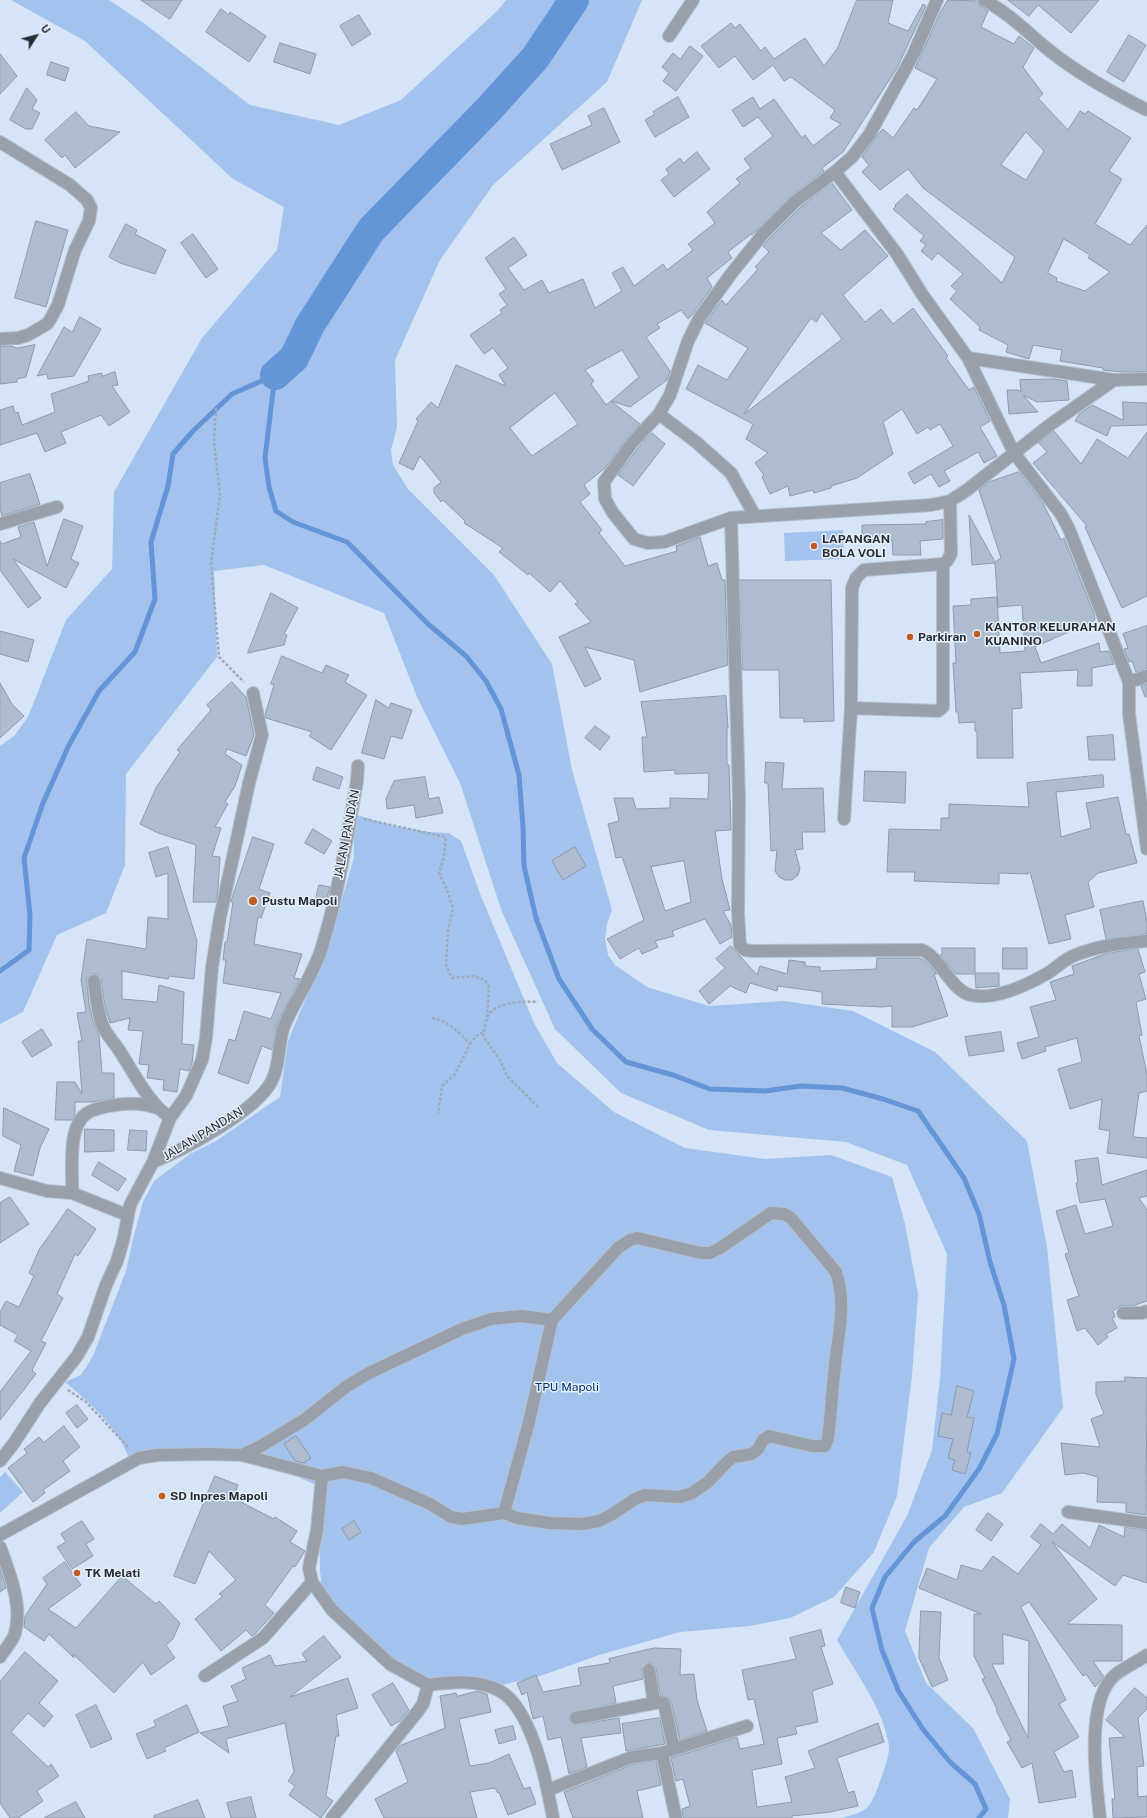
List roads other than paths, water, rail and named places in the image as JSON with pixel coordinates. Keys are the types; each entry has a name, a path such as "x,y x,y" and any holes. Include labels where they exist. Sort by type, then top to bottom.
{"street":[{"path":"669,36 694,0"},
{"path":"937,0 913,55 869,135 852,157 835,172 797,200 762,234 700,317 688,341 670,394 659,414 632,443 604,482 605,500 613,513 634,538 648,543 664,542 731,518 930,505 950,501 967,490 1051,424 1114,380"},
{"path":"984,0 1012,17 1050,51 1076,71 1118,96 1147,110"},
{"path":"0,142 70,185 87,200 91,208 89,221 74,250 58,305 47,324 28,335 18,338 0,339"},
{"path":"835,172 897,254 922,294 968,358 1014,453 1061,514 1069,528 1129,682 1129,714 1147,849"},
{"path":"968,358 1114,380 1147,379"},
{"path":"659,414 696,442 730,473 755,516"},
{"path":"844,819 851,708 852,588 856,578 864,570 943,564 947,561 951,554 950,501"},
{"path":"0,524 57,507"},
{"path":"731,518 739,798 738,912 740,946 745,950 752,951 922,950 929,954 956,984 968,994 984,997 1002,993 1026,983 1047,973 1072,956 1116,943 1147,941"},
{"path":"851,708 938,711 943,707 943,564"},
{"path":"1129,682 1147,676"},
{"path":"0,1461 56,1382 77,1356 88,1336 119,1254 130,1205 153,1162 170,1118 186,1096 202,1060 206,1038 212,967 220,917 248,783 262,735 253,694"},
{"name":"JALAN PANDAN","path":"153,1162 173,1154 238,1115 268,1087 276,1072 284,1027 313,970 321,950 336,895 357,781 358,766"},
{"path":"94,982 98,1013 102,1025 149,1098 157,1108 170,1118"},
{"path":"72,1193 74,1138 76,1125 81,1117 93,1110 120,1104 136,1104 157,1108"},
{"path":"0,1178 47,1191 72,1193 127,1214"},
{"path":"0,1535 139,1458 158,1455 242,1455 322,1476 343,1472 371,1478 430,1504 451,1517 462,1519 504,1513 517,1518 550,1523 583,1524 599,1521 634,1499 645,1495 680,1497 692,1494 708,1482 733,1457 752,1454 758,1449 763,1440 770,1436 820,1447 824,1446 828,1439 835,1364 841,1333 842,1305 839,1282 836,1272 791,1218 778,1212 771,1213 720,1248 710,1253 701,1253 636,1238 618,1248 552,1320 529,1422 504,1513"},
{"path":"1123,1313 1142,1313 1147,1311"},
{"path":"242,1455 261,1446 304,1420 347,1386 369,1373 462,1329 491,1319 521,1316 552,1320"},
{"path":"322,1476 317,1530 309,1568 312,1582 332,1610 390,1664 428,1685 447,1682 481,1684 500,1691 513,1702 528,1726 548,1790 554,1818"},
{"path":"1068,1512 1147,1523"},
{"path":"0,1547 16,1594 15,1632 0,1656"},
{"path":"205,1676 263,1638 312,1582"},
{"path":"1100,1818 1094,1748 1096,1719 1103,1691 1115,1675 1147,1655"},
{"path":"649,1670 654,1702"},
{"path":"332,1818 418,1711 423,1704 428,1685"},
{"path":"576,1718 654,1702 664,1703 674,1748"},
{"path":"548,1790 632,1757 662,1753 747,1726"},
{"path":"662,1753 676,1818"}],"waterway":[{"path":"275,375 294,358 310,325 371,230 488,110 535,58 574,0"},
{"path":"275,375 265,458 269,487 276,511 293,522 347,542 428,624 466,656 486,681 501,709 519,775 524,866 536,918 559,979 592,1029 626,1062 673,1075 710,1089 765,1091 801,1086 842,1088 883,1099 918,1111 964,1178 979,1214 990,1262 1004,1305 1014,1359 997,1434 979,1469 945,1516 914,1542 885,1577 872,1608 882,1650 898,1690 922,1728 950,1762 975,1784 986,1809 979,1818"},
{"path":"0,971 29,950 30,915 24,858 43,803 69,745 99,691 135,652 155,599 151,542 168,486 173,454 193,431 232,394 275,375"}],"place":[{"name":"LAPANGAN BOLA VOLI","path":"814,546"},
{"name":"KANTOR KELURAHAN KUANINO","path":"977,634"},
{"name":"Parkiran","path":"910,637"},
{"name":"Pustu Mapoli","path":"253,901"},
{"name":"SD Inpres Mapoli","path":"162,1496"},
{"name":"TK Melati","path":"77,1573"}],"park label":[{"name":"TPU Mapoli","path":"567,1387"}]}
